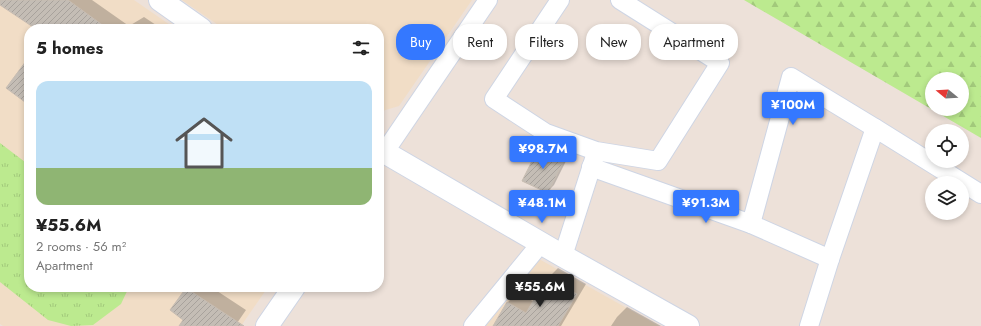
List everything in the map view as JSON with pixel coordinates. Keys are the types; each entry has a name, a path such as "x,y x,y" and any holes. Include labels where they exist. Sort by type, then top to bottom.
{"street":[{"path":"160,0 194,24"},
{"path":"384,150 488,0"},
{"path":"560,0 494,99 546,132 594,159 751,224 830,259"},
{"path":"594,159 658,161 720,63 620,0"},
{"path":"751,224 791,77 981,194"},
{"path":"809,326 830,259 875,128"},
{"path":"384,156 688,326"},
{"path":"563,256 594,159"},
{"path":"473,326 541,243"},
{"path":"267,326 291,292"}],"shaded area":[{"path":"0,0 134,0 169,24 24,24 24,292 265,292 241,326 3,326 0,324"},
{"path":"182,0 472,0 455,24 453,24 453,28 445,39 445,24 396,24 396,60 431,60 399,106 384,110 384,24 217,24"},
{"path":"539,259 659,326 485,326"}],"green space":[{"path":"744,0 981,0 981,138 969,131 969,124 957,124 943,116 969,116 969,72 925,72 925,105"},
{"path":"0,143 24,161 24,292 127,292 121,304 93,325 71,326 48,320 0,282"}],"building":[{"path":"0,0 68,0 101,24 28,24 0,5"},
{"path":"24,64 24,101 6,88"},
{"path":"539,147 564,160 548,193 522,181"},
{"path":"547,277 577,294 558,326 493,326 507,302 526,313"},
{"path":"183,292 192,292 244,326 179,326 183,320 170,310"}]}
